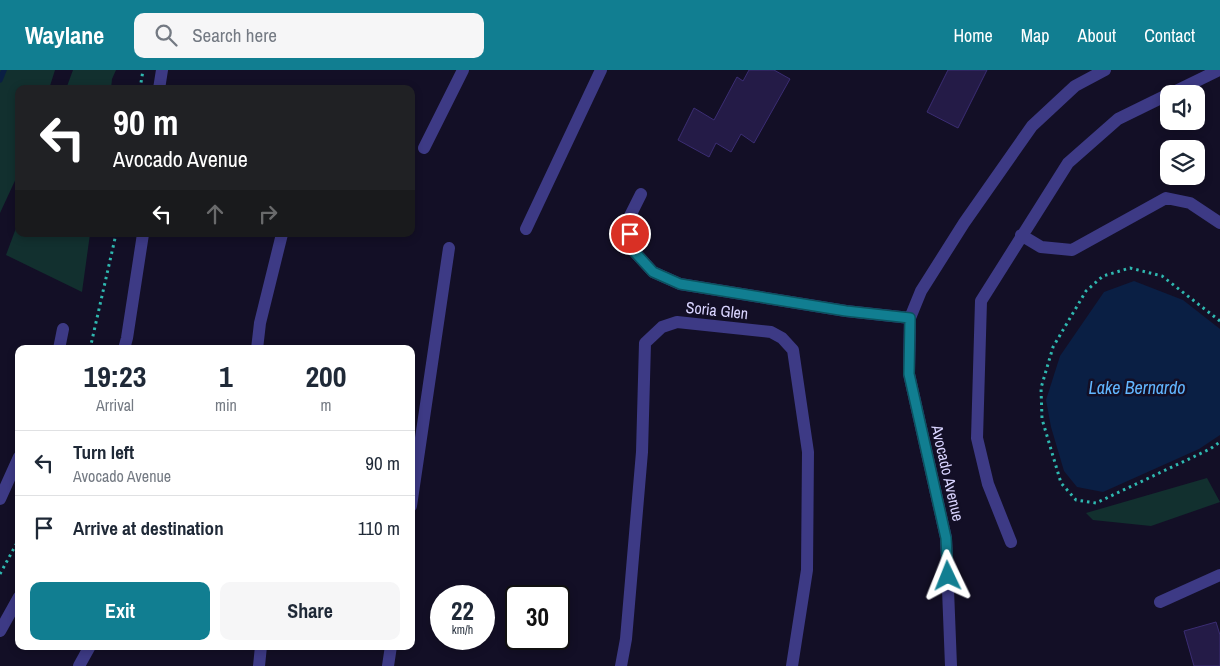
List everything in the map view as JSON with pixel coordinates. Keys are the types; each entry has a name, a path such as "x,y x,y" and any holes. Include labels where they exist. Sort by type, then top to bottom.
{"street":[{"path":"160,85 162,70"},
{"path":"424,148 463,70"},
{"path":"526,229 601,70"},
{"name":"Avocado Avenue","path":"950,666 946,538 909,374 910,318 921,291 954,238 1032,126 1075,86 1105,70"},
{"path":"1188,85 1219,70"},
{"path":"1011,542 988,484 977,438 981,301 1068,163 1118,119 1160,99"},
{"path":"641,194 628,220 631,248 653,272 680,284 846,311 910,318"},
{"path":"1021,235 1041,246 1072,250 1166,198 1190,203 1220,223"},
{"path":"125,345 143,237"},
{"path":"257,345 260,323 281,237"},
{"path":"415,479 449,248"},
{"name":"Soria Glen","path":"621,666 626,639 642,452 645,342 662,327 677,322 771,332 782,338 792,350 808,452 807,570 792,666"},
{"path":"60,345 63,329"},
{"path":"0,499 15,466"},
{"path":"1160,602 1220,574"},
{"path":"0,631 15,604"},
{"path":"79,666 88,650"},
{"path":"259,666 261,650"},
{"path":"388,666 390,650"}],"path":[{"path":"140,85 142,70"},
{"path":"91,345 115,237"},
{"path":"1220,320 1162,276 1130,268 1103,276 1086,291 1053,347 1041,388 1042,420 1061,484 1076,500 1096,503 1210,449 1220,442"},
{"path":"0,574 15,546"}],"green space":[{"path":"0,70 55,70 50,85 15,85 15,181 0,213"},
{"path":"73,70 116,70 111,85 67,85"},
{"path":"15,231 15,237 90,237 82,292 6,255"},
{"path":"1207,478 1220,502 1151,526 1093,520 1086,513"}],"water":[{"name":"Lake Bernardo","path":"1134,281 1183,300 1220,329 1220,435 1199,449 1103,492 1077,487 1064,471 1051,427 1046,400 1060,356 1104,292"}],"building":[{"path":"749,70 774,70 790,79 754,143 741,134 731,152 716,143 709,157 678,140 694,108 714,120 737,77 743,81"},
{"path":"948,70 987,70 958,128 927,112"},
{"path":"1216,622 1220,635 1220,666 1194,666 1184,631"}],"waterway":[{"path":"0,80 4,70"}],"route":[{"path":"630,234 631,248 653,272 680,284 846,311 910,318 909,374 946,538 948,576"}]}
